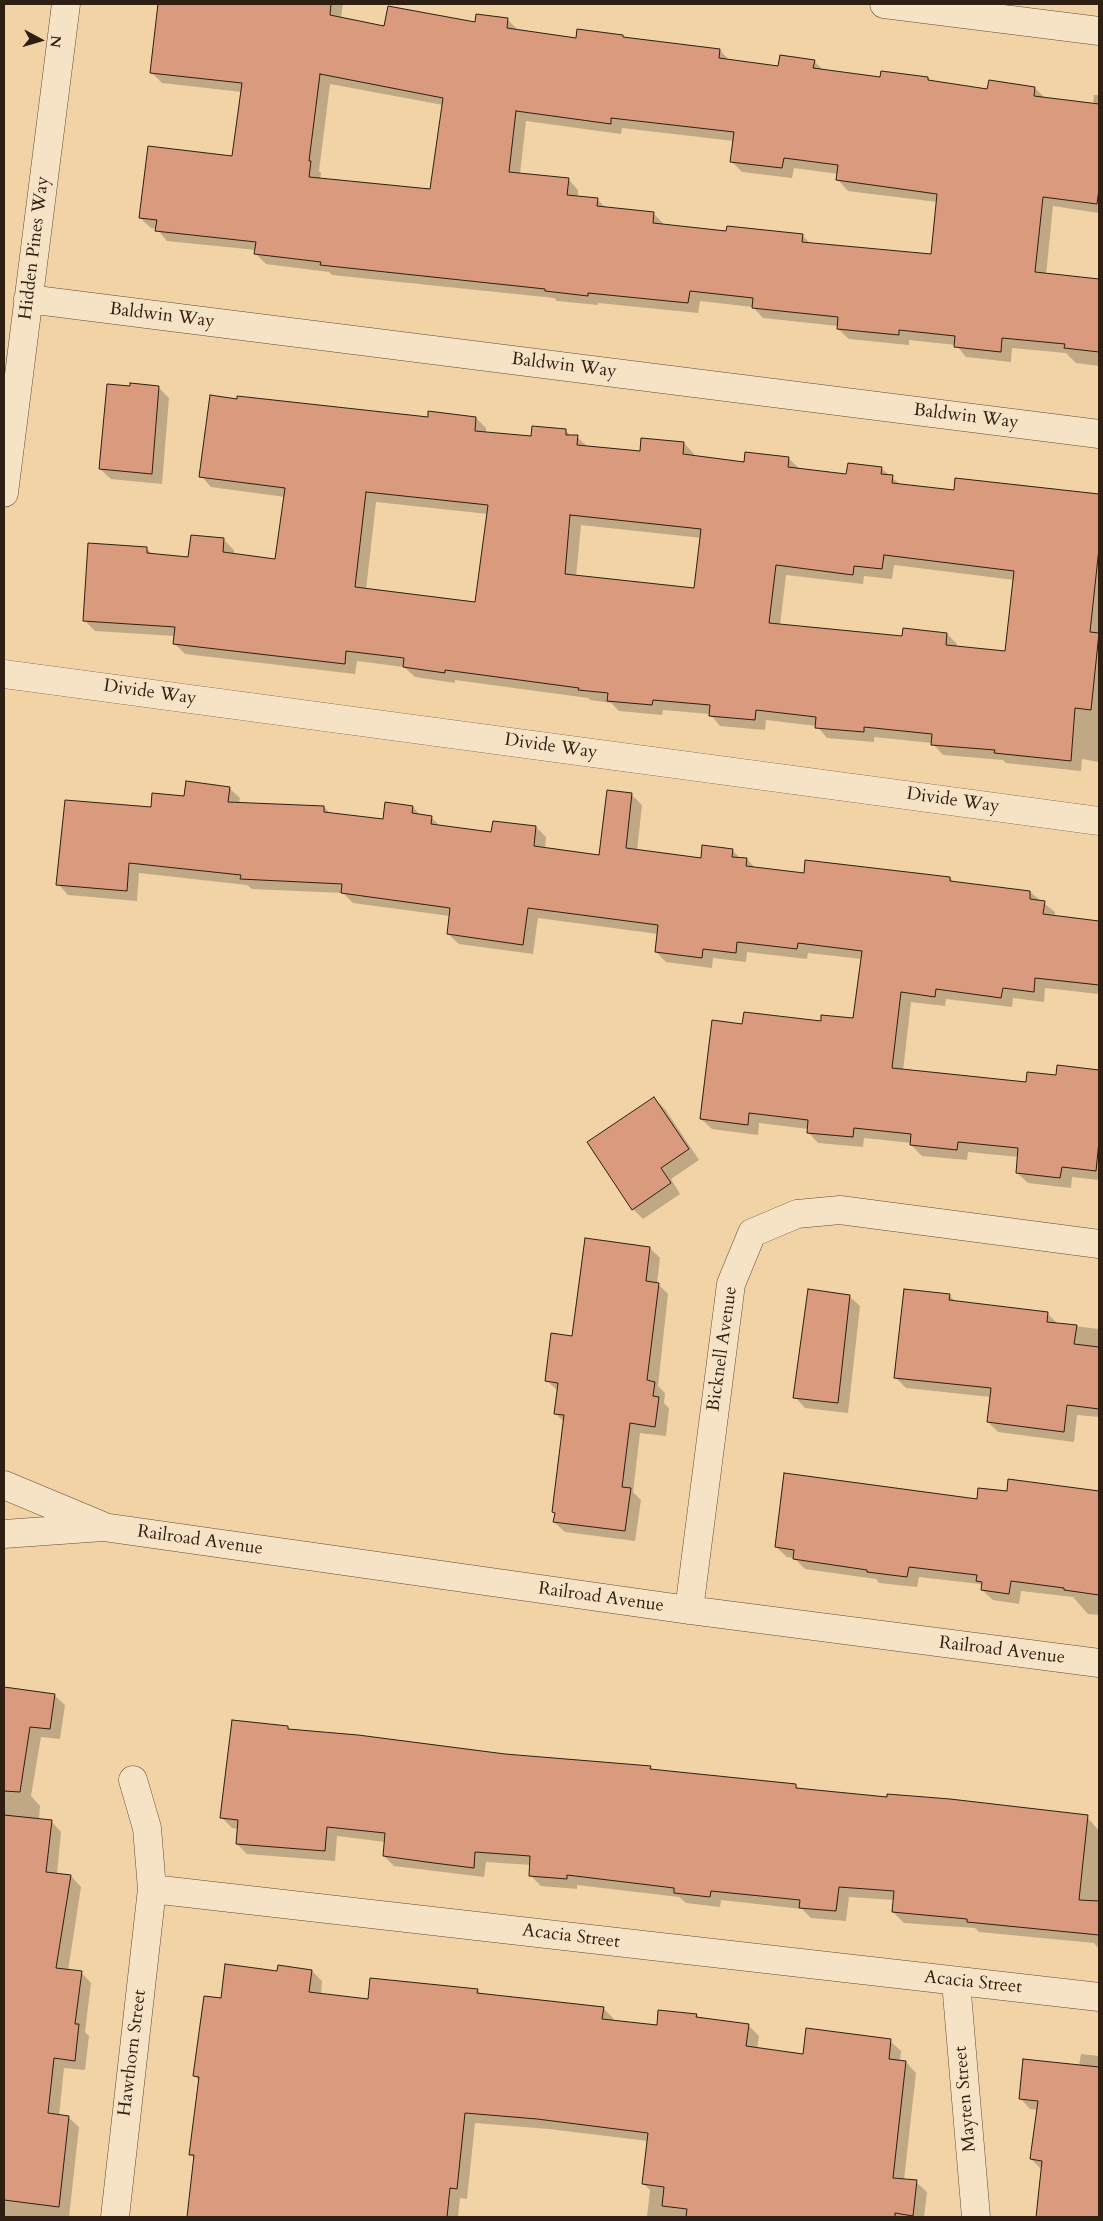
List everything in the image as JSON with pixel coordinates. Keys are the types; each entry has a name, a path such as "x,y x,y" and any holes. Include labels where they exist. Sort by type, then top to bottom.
{"street":[{"name":"Hidden Pines Way","path":"4,493 66,4"},
{"path":"884,4 1099,31"},
{"name":"Baldwin Way","path":"28,299 1099,434"},
{"name":"Divide Way","path":"4,674 1099,821"},
{"name":"Bicknell Avenue","path":"689,1610 730,1284 752,1233 797,1214 840,1210 1099,1244"},
{"name":"Railroad Avenue","path":"4,1485 103,1527"},
{"name":"Railroad Avenue","path":"4,1534 103,1527 689,1610 1099,1663"},
{"path":"133,1780 147,1828 152,1889"},
{"name":"Acacia Street","path":"152,1889 1099,1997"},
{"name":"Hawthorn Street","path":"115,2217 152,1889"},
{"name":"Mayten Street","path":"956,1982 976,2217"}],"building":[{"path":"158,4 331,4 330,15 384,26 388,6 475,22 476,14 508,18 507,28 576,38 577,29 623,35 623,37 720,49 719,58 778,66 780,55 815,60 813,68 880,77 881,71 928,77 928,80 987,89 989,80 1035,87 1034,96 1099,104 1099,189 1097,204 1043,197 1035,272 1099,279 1099,352 1064,348 1065,344 1002,338 1001,352 954,347 955,336 899,330 899,335 837,329 838,317 752,308 753,298 690,291 688,303 588,293 588,296 545,291 545,289 320,265 321,262 254,254 256,242 155,231 157,220 139,218 148,146 232,156 242,83 150,73","holes":["320,74 443,98 430,189 309,177 311,161 309,161","516,111 611,124 611,118 734,132 730,162 782,168 784,158 838,165 836,180 937,194 931,254 802,242 803,234 727,226 726,231 653,223 654,212 597,206 598,198 567,195 569,178 509,172"]},
{"path":"130,383 159,386 152,474 99,469 107,384 130,386"},
{"path":"210,395 237,399 237,396 428,417 428,411 476,417 475,431 531,436 532,426 566,429 566,435 578,435 577,445 640,451 641,438 684,442 683,454 744,462 745,452 789,457 788,467 846,474 848,463 882,467 881,474 893,475 892,483 954,490 955,478 1099,494 1099,548 1090,632 1099,633 1091,710 1075,708 1071,761 994,753 995,750 931,745 932,734 864,727 864,732 815,728 816,717 756,710 755,720 709,716 710,705 653,700 652,705 607,701 608,693 578,690 579,688 445,670 445,673 403,667 404,658 346,651 345,664 173,644 175,627 83,621 88,543 147,547 147,553 188,557 191,535 224,538 223,552 275,559 285,488 199,477","holes":["366,492 488,505 475,602 355,587","570,515 701,529 694,588 565,574","884,555 1014,571 1005,651 946,645 947,633 903,628 902,636 769,623 776,565 853,575 854,566 882,569"]},
{"path":"186,781 230,787 228,802 324,806 324,812 383,819 385,802 413,806 412,813 432,816 431,824 491,832 493,821 536,826 534,846 599,855 607,790 632,793 626,848 701,858 702,845 733,849 732,857 747,858 746,866 804,873 805,860 950,877 950,881 1030,891 1030,899 1045,901 1043,914 1099,921 1099,985 1035,978 1034,992 1003,988 1001,998 936,989 935,997 901,992 892,1068 1026,1082 1027,1072 1056,1075 1057,1065 1099,1070 1099,1141 1096,1171 1062,1167 1060,1178 1016,1173 1018,1148 958,1142 957,1150 910,1145 911,1134 854,1128 853,1137 807,1133 808,1120 749,1113 748,1125 700,1119 712,1020 742,1024 744,1012 821,1021 821,1015 853,1018 862,951 798,943 797,949 737,942 736,953 703,949 702,958 655,952 658,925 528,908 523,945 447,934 450,908 341,893 342,884 240,879 241,875 129,863 127,891 56,885 65,800 151,807 152,793 184,796"},
{"path":"654,1097 689,1149 661,1168 671,1183 632,1210 587,1142"},
{"path":"585,1238 650,1247 646,1281 659,1283 647,1380 655,1382 653,1396 659,1397 655,1427 630,1423 622,1487 631,1488 625,1531 553,1522 555,1513 552,1512 564,1415 554,1414 558,1383 545,1381 551,1333 572,1336"},
{"path":"808,1289 850,1295 838,1403 793,1398"},
{"path":"904,1289 950,1294 949,1300 1048,1312 1047,1322 1077,1325 1074,1344 1099,1347 1099,1409 1067,1405 1064,1432 987,1422 991,1388 894,1378"},
{"path":"784,1473 977,1499 978,1488 1007,1491 1008,1479 1099,1491 1099,1595 1011,1581 1009,1594 981,1590 982,1582 976,1581 977,1575 909,1567 907,1577 793,1559 794,1550 775,1547"},
{"path":"4,1687 55,1694 50,1729 30,1727 20,1792 4,1791"},
{"path":"232,1720 288,1726 288,1729 358,1735 505,1754 651,1766 650,1769 796,1784 796,1788 887,1797 887,1794 950,1799 1088,1815 1079,1900 1099,1901 1099,1935 967,1922 967,1919 892,1912 894,1891 839,1887 836,1911 799,1908 800,1900 711,1891 710,1897 674,1893 674,1888 567,1875 567,1879 529,1876 530,1856 475,1852 474,1868 383,1856 385,1833 327,1827 325,1851 236,1844 238,1820 220,1818"},
{"path":"4,1815 52,1820 46,1872 71,1875 56,1968 82,1971 75,2024 79,2024 75,2061 54,2058 48,2113 69,2116 59,2207 4,2200"},
{"path":"225,1964 277,1971 278,1965 312,1970 309,1992 368,1999 370,1978 478,1989 477,1993 604,2007 602,2019 657,2025 658,2010 697,2014 696,2017 749,2024 746,2046 803,2054 806,2028 891,2039 889,2059 906,2061 893,2178 917,2180 913,2216 895,2213 895,2217 686,2217 687,2209 662,2206 664,2187 642,2184 648,2133 537,2119 465,2113 457,2189 450,2188 447,2217 187,2217 194,2155 189,2155 199,2077 193,2076 204,1996 221,1998"},
{"path":"1023,2059 1099,2067 1099,2217 1036,2217 1042,2161 1030,2159 1038,2101 1019,2099"}]}
